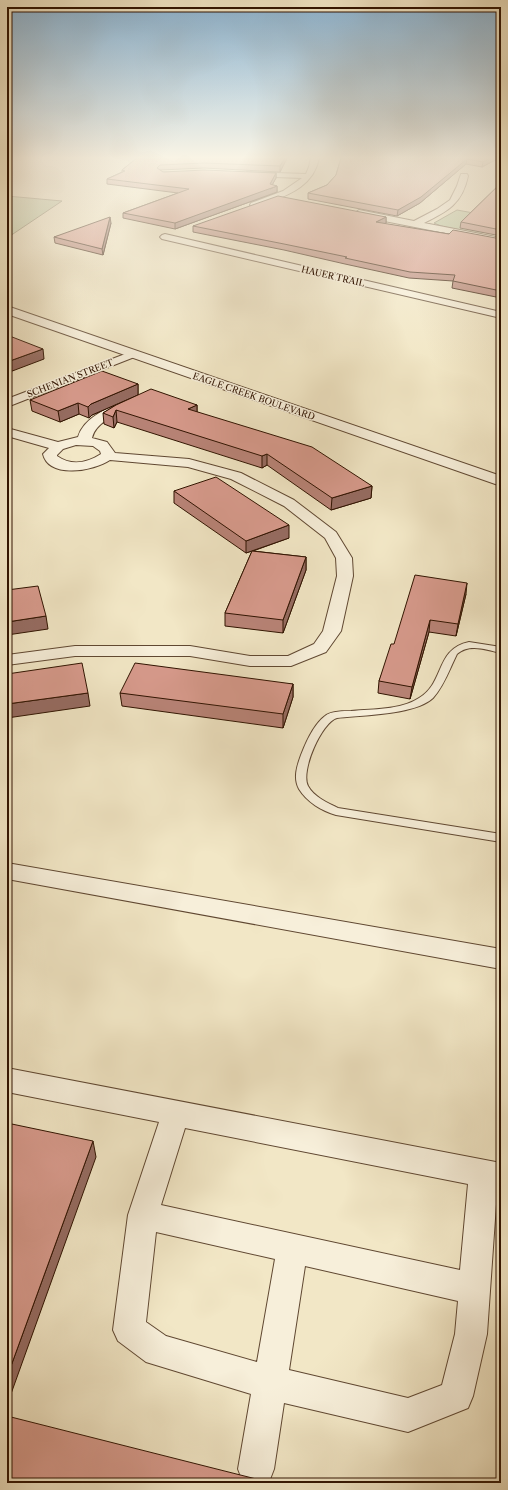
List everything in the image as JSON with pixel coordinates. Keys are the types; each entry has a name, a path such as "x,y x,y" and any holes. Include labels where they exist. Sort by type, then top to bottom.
{"street":[{"path":"434,228 501,241"},
{"name":"HAUER TRAIL","path":"180,232 165,237 501,315"},
{"name":"EAGLE CREEK BOULEVARD","path":"7,310 501,481"},
{"name":"SCHENIAN STREET","path":"7,403 133,354"},
{"path":"84,441 86,432 98,419 139,400"},
{"path":"7,432 58,446"},
{"path":"7,660 75,651 190,651 250,661 292,661 320,648 332,631 345,576 344,558 331,535 289,503 236,476 189,463 107,456 95,464 86,466 68,466 54,461 50,454 58,446 65,443 84,441 94,442 106,448 108,452 107,456"},
{"path":"7,871 501,959"},
{"path":"7,1080 176,1113 492,1175 475,1289 471,1334 456,1396 408,1415 270,1383 158,1350 129,1330 144,1215 176,1113"},
{"path":"144,1215 475,1289"},
{"path":"256,1469 292,1248"}],"lane":[{"path":"501,650 475,645 458,647 453,653 430,695 422,703 402,708 337,714 329,717 324,722 306,753 300,770 302,785 319,803 336,811 501,838"}],"green space":[{"path":"7,228 23,228 7,238"},
{"path":"448,228 492,228 480,234"}],"building":[{"path":"81,228 107,228 102,249 54,237"},
{"path":"201,228 410,228 449,234 453,230 501,239 501,291 453,281 455,275 410,272"},
{"path":"489,228 501,228 501,230"},
{"path":"7,335 43,349 7,362"},
{"path":"102,371 138,384 91,404 88,407 78,403 58,411 30,400"},
{"path":"151,389 197,405 188,409 312,447 372,486 332,498 267,454 262,456 116,410 113,417 103,413 116,405"},
{"path":"216,477 289,525 246,541 174,491"},
{"path":"252,551 306,557 283,620 225,613"},
{"path":"415,575 467,583 458,624 430,620 412,687 379,681 391,644 394,644"},
{"path":"38,586 46,616 7,622 7,590"},
{"path":"82,663 88,693 7,704 7,674"},
{"path":"135,663 293,684 283,714 120,693"},
{"path":"7,1123 93,1141 7,1377"},
{"path":"7,1416 272,1483 7,1483"}]}
